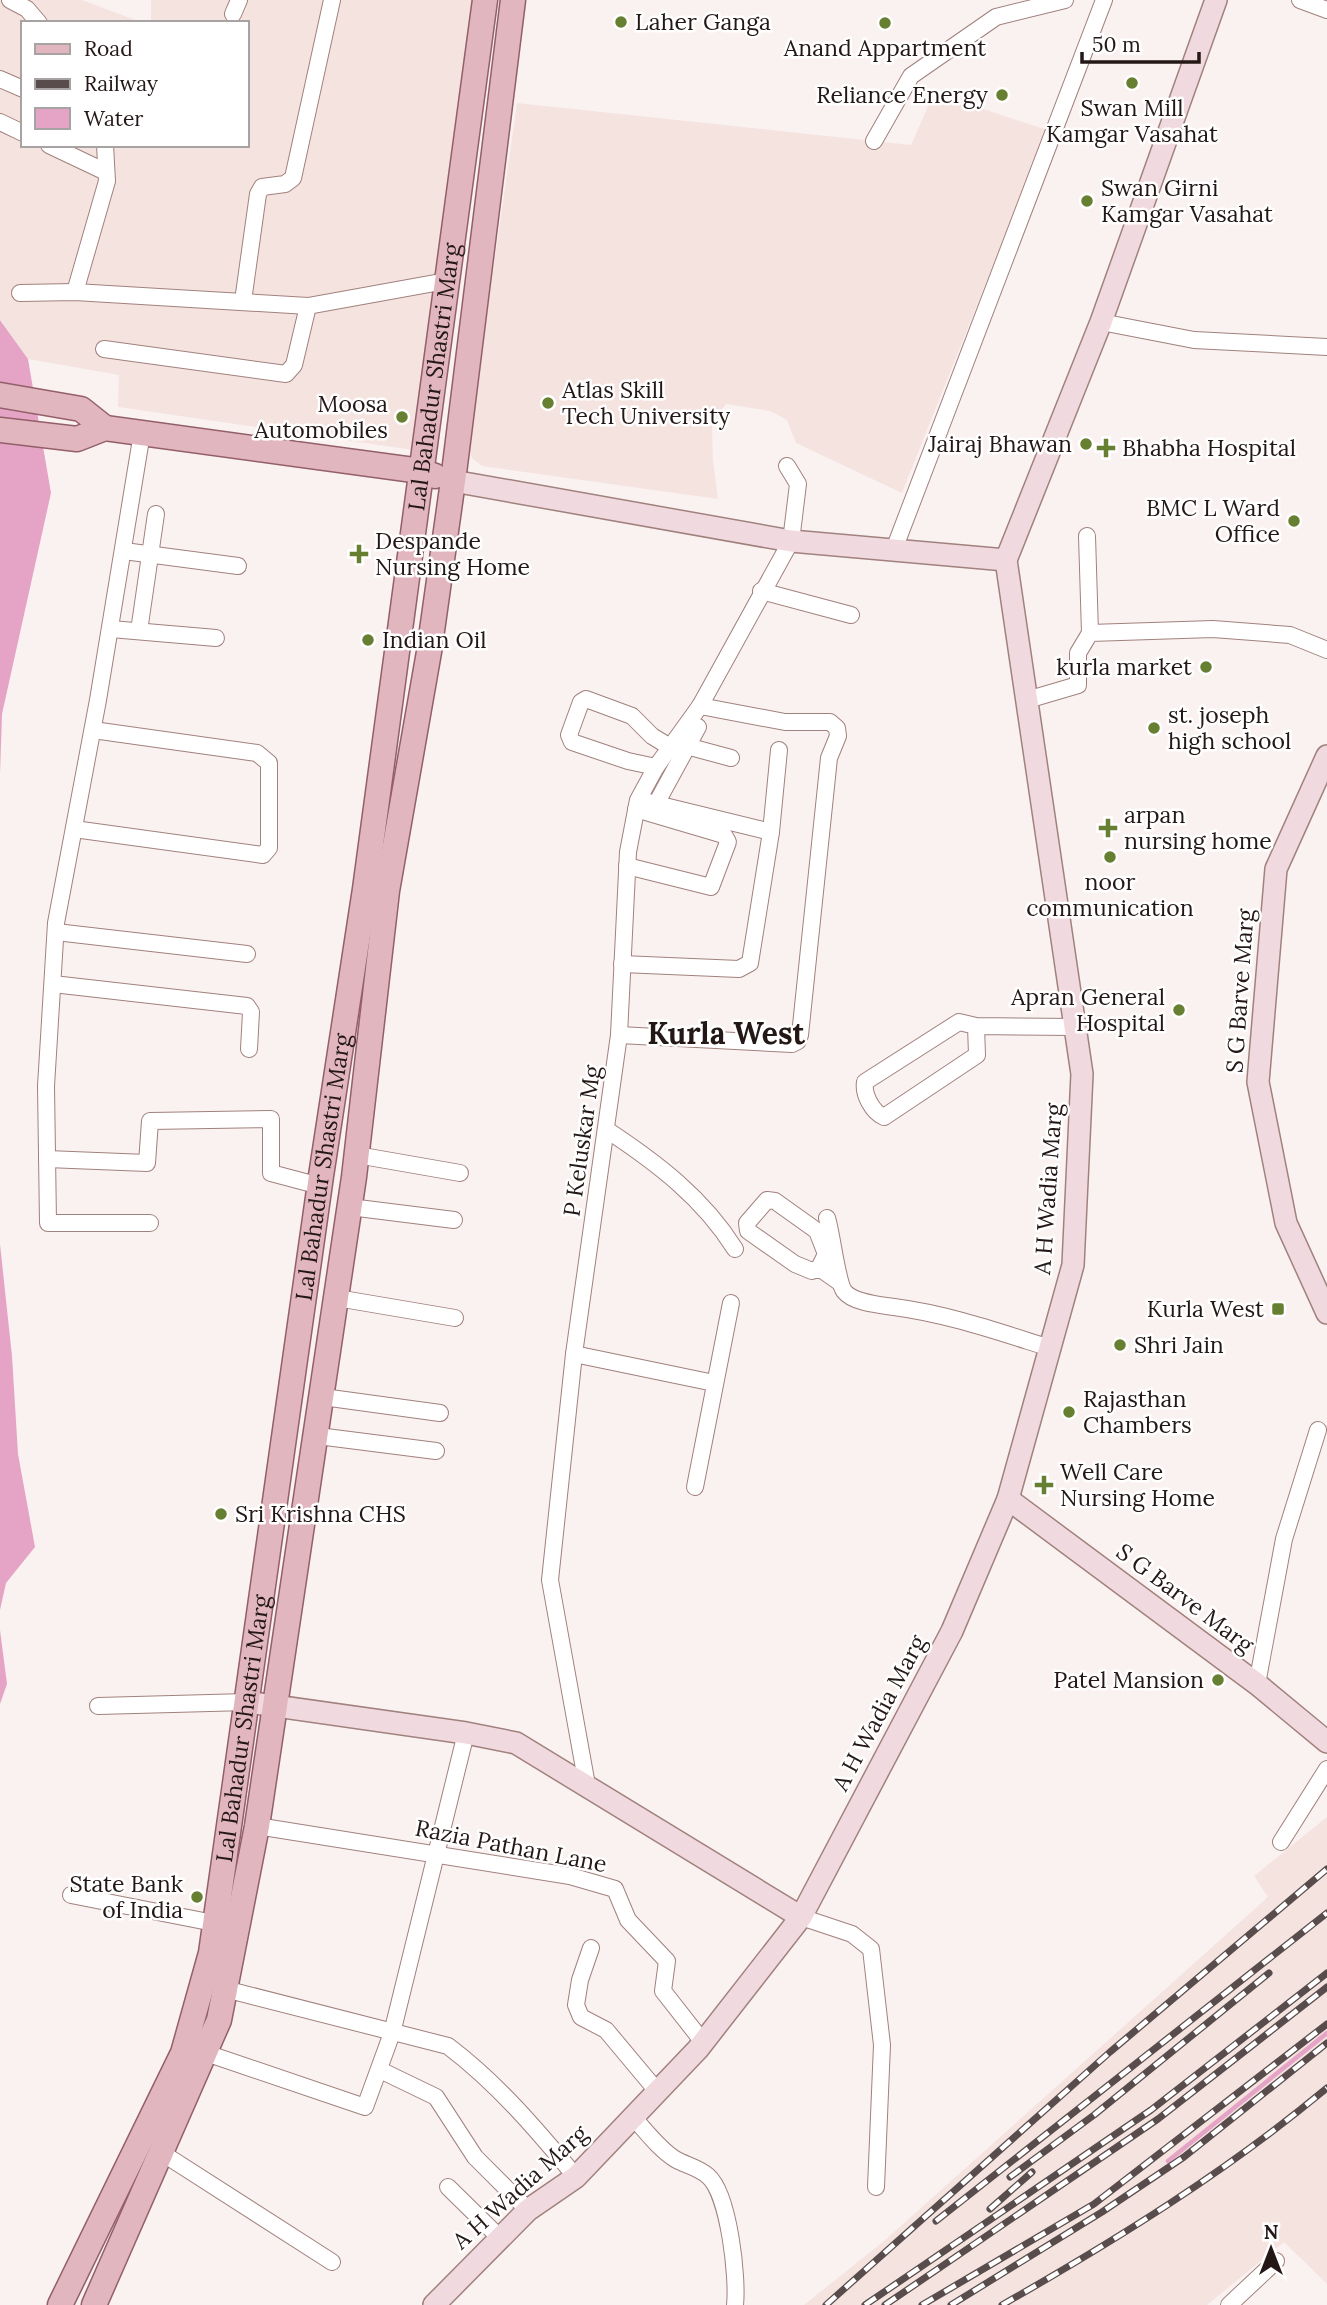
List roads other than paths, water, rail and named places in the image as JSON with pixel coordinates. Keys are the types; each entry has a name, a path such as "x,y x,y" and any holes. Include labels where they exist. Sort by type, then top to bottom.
{"main road":[{"name":"Lal Bahadur Shastri Marg","path":"60,2305 183,2053 211,1953 226,1925 257,1826 356,1166 397,647 485,0"},
{"name":"Lal Bahadur Shastri Marg","path":"99,2303 206,2053 219,2020 225,1989 226,1925 247,1702 321,1181 376,890 429,652 513,0"},
{"path":"0,395 80,409 105,428"},
{"path":"0,430 77,439 105,428 421,471 453,481"},
{"path":"397,647 429,652"},
{"path":"321,1181 356,1166"}],"street":[{"path":"10,0 27,9 37,21"},
{"path":"243,301 258,194 262,187 285,184 293,178 332,0"},
{"path":"874,141 911,76 996,17 1065,0"},
{"path":"893,552 1104,0"},
{"path":"453,481 791,541 1006,560 1101,322 1216,0"},
{"path":"1300,0 1327,10"},
{"path":"0,79 21,88"},
{"path":"0,122 21,132"},
{"path":"53,147 106,172"},
{"path":"75,292 107,181 105,147"},
{"path":"20,293 75,292 308,306 446,281"},
{"path":"104,349 286,374 294,365 308,306"},
{"path":"1101,322 1194,340 1327,347"},
{"path":"142,433 111,629 56,932 47,1086 47,1159 48,1223 150,1223"},
{"path":"787,466 798,484 791,541"},
{"path":"139,631 156,514"},
{"path":"1027,700 1078,685 1078,653 1090,633 1087,536"},
{"name":"P Keluskar Mg","path":"587,1785 550,1580 574,1354 619,1035 626,870 637,804 656,767 677,746 791,541"},
{"path":"124,551 238,566"},
{"name":"A H Wadia Marg","path":"434,2305 528,2210 576,2177 703,2042 801,1917 952,1632 1008,1499 1073,1265 1082,1074 1006,560"},
{"path":"761,591 851,615"},
{"path":"111,629 216,638"},
{"path":"1090,633 1213,629 1290,635 1327,650"},
{"path":"656,767 628,761 572,742 569,735 581,702 586,699 632,716 652,736 677,746 732,758"},
{"path":"619,1035 792,1044 798,1041 800,1035 829,758 838,736 837,728 830,722 785,722 700,706"},
{"path":"677,746 698,727"},
{"path":"74,829 263,855 269,848 268,763 257,753 93,730"},
{"path":"656,804 682,752 677,746"},
{"path":"622,964 745,968 753,958 771,832 779,750"},
{"name":"S G Barve Marg","path":"1327,756 1276,869 1258,1082 1286,1223 1327,1313"},
{"path":"637,804 656,804 771,832"},
{"path":"626,870 711,887 727,842 724,835 637,804"},
{"path":"626,870 707,895"},
{"path":"56,932 247,954"},
{"path":"53,984 247,1006 251,1012 249,1049"},
{"path":"976,1026 977,1055 884,1117 878,1114 863,1091 864,1082 959,1022 976,1026 1075,1027"},
{"path":"47,1159 147,1163 150,1121 271,1119 271,1173 321,1181"},
{"path":"607,1130 666,1172 715,1218 735,1249"},
{"path":"356,1166 460,1173"},
{"path":"767,1200 775,1201 817,1231 827,1254 819,1268 812,1271 795,1264 748,1231 747,1223 767,1200"},
{"path":"350,1207 454,1220"},
{"path":"827,1218 839,1282 846,1294 871,1304 919,1310 1050,1348"},
{"path":"819,1268 839,1282"},
{"path":"337,1298 455,1318"},
{"path":"695,1487 731,1303"},
{"path":"574,1354 714,1383"},
{"path":"323,1397 440,1413"},
{"path":"1257,1684 1284,1539 1318,1430"},
{"path":"317,1436 436,1451"},
{"name":"S G Barve Marg","path":"1008,1499 1257,1684 1327,1742"},
{"path":"98,1706 247,1702 466,1733 516,1743 801,1917 852,1934 872,1949 882,2045 876,2187"},
{"path":"206,2053 365,2107 392,2033 466,1733"},
{"path":"1281,1842 1327,1769"},
{"name":"Razia Pathan Lane","path":"257,1826 570,1876 615,1889 628,1920 667,1961 663,1991 703,2042"},
{"path":"71,1895 226,1925"},
{"path":"591,1948 580,1980 576,2005 581,2017 606,2030 657,2091"},
{"path":"225,1989 447,2046 471,2064 534,2127 576,2177"},
{"path":"380,2070 436,2097 475,2157 528,2210"},
{"path":"632,2117 675,2159 689,2163 710,2177 720,2196 736,2262 735,2305"},
{"path":"162,2153 332,2262"},
{"path":"448,2187 500,2238"},
{"path":"1229,2305 1276,2261"}],"water":[{"path":"0,320 28,359 51,493 2,714 0,774"},
{"path":"0,1244 12,1356 18,1454 35,1547 6,1583 0,1610"},
{"path":"0,1630 7,1684 0,1704"}],"waterway":[{"path":"1168,2161 1327,2033"}],"railway":[{"path":"826,2305 1110,2052 1327,1869"},
{"path":"936,2221 1327,1913"},
{"path":"1010,2177 1094,2115 1269,1973"},
{"path":"865,2305 1151,2110 1327,1973"},
{"path":"885,2305 1158,2119 1327,1987"},
{"path":"922,2305 1094,2204 1327,2024"},
{"path":"951,2305 1102,2212 1184,2157 1327,2043"},
{"path":"1002,2305 1169,2204 1250,2148 1327,2088"},
{"path":"990,2209 1032,2172"}],"place":[{"name":"Laher Ganga","path":"621,22"},
{"name":"Anand Appartment","path":"885,23"},
{"name":"Swan Mill Kamgar Vasahat","path":"1132,83"},
{"name":"Reliance Energy","path":"1002,95"},
{"name":"Swan Girni Kamgar Vasahat","path":"1087,201"},
{"name":"Atlas Skill Tech University","path":"548,403"},
{"name":"Moosa Automobiles","path":"402,417"},
{"name":"Jairaj Bhawan","path":"1086,444"},
{"name":"Bhabha Hospital","path":"1106,448"},
{"name":"BMC L Ward Office","path":"1294,521"},
{"name":"Despande Nursing Home","path":"359,554"},
{"name":"Indian Oil","path":"368,640"},
{"name":"kurla market","path":"1206,667"},
{"name":"st. joseph high school","path":"1154,728"},
{"name":"arpan nursing home","path":"1108,828"},
{"name":"noor communication","path":"1110,857"},
{"name":"Apran General Hospital","path":"1179,1010"},
{"name":"Kurla West","path":"1278,1309"},
{"name":"Shri Jain","path":"1120,1345"},
{"name":"Rajasthan Chambers","path":"1069,1412"},
{"name":"Well Care Nursing Home","path":"1044,1485"},
{"name":"Sri Krishna CHS","path":"221,1514"},
{"name":"Patel Mansion","path":"1218,1680"},
{"name":"State Bank of India","path":"197,1897"}],"district":[{"name":"Kurla West","path":"726,1034"}]}
